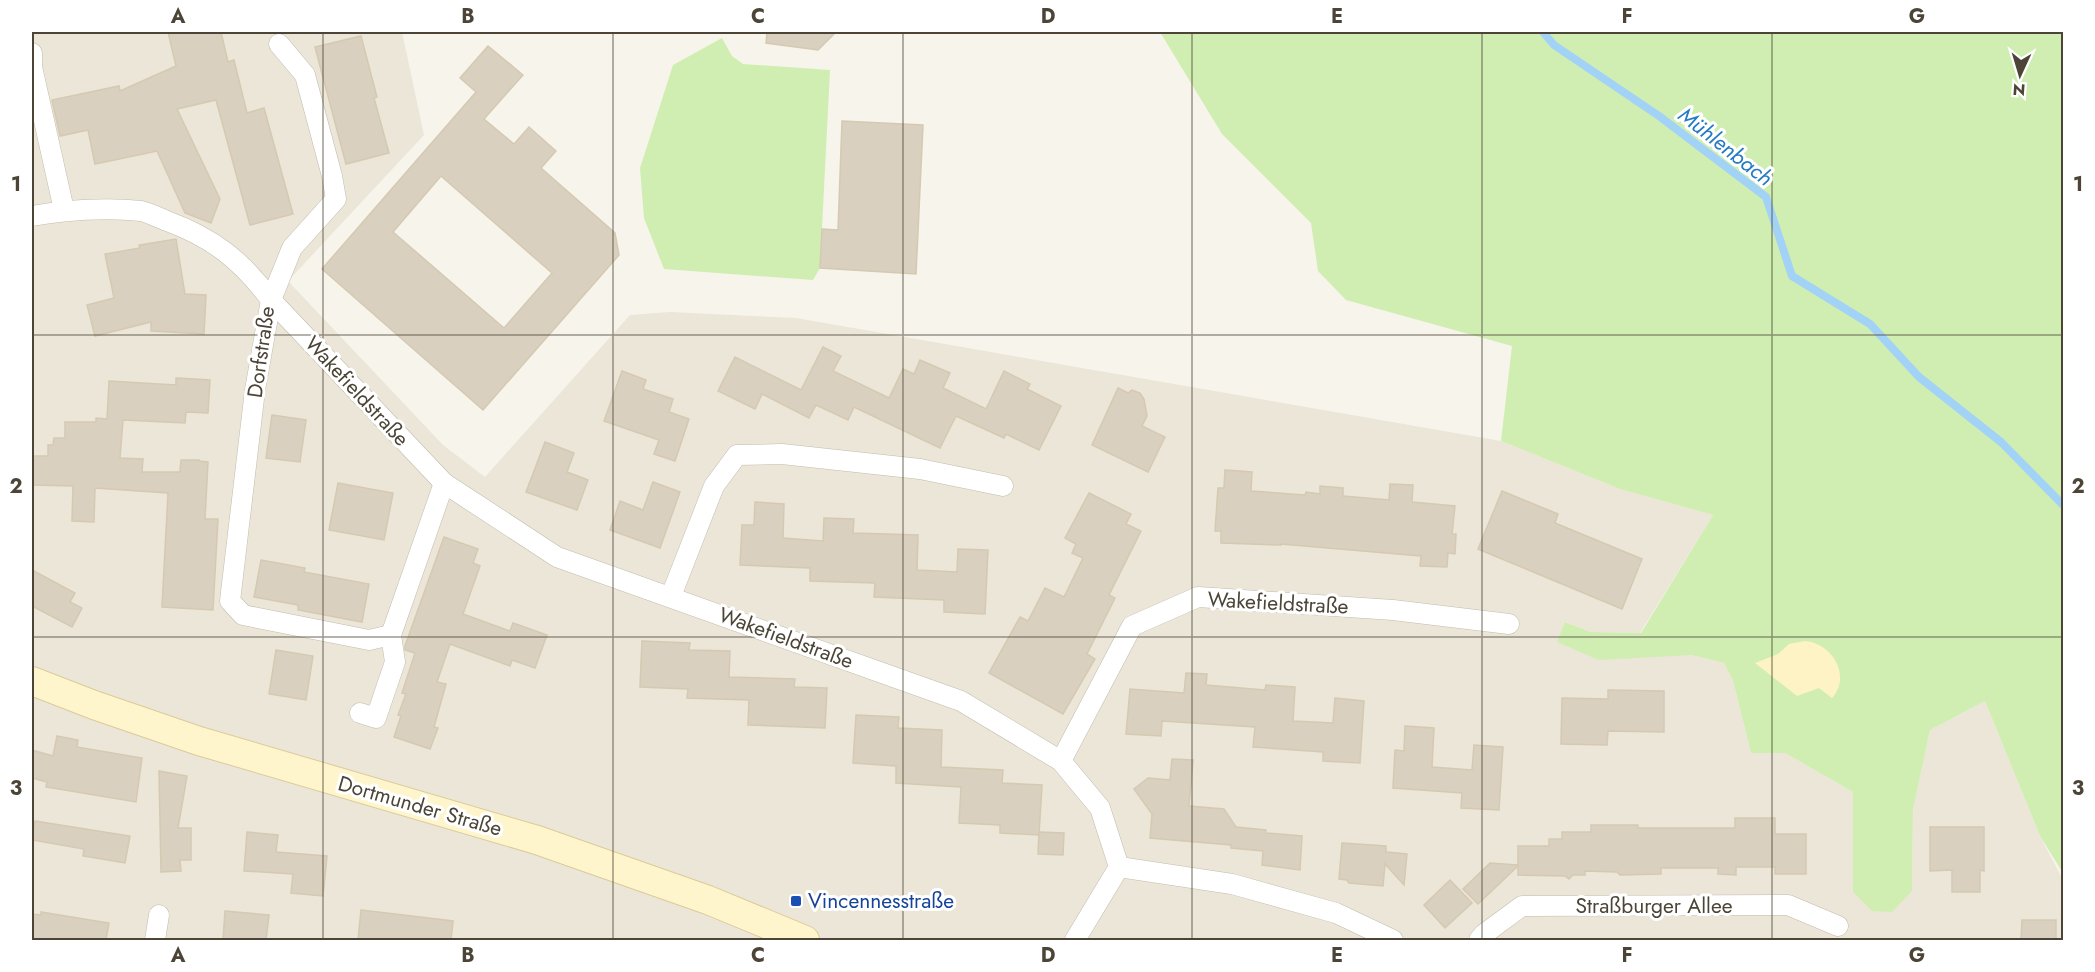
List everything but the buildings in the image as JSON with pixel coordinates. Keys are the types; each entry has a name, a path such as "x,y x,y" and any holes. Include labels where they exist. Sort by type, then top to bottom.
{"main road":[{"name":"Dortmunder Straße","path":"32,681 199,741 537,840 708,900 805,940"}],"street":[{"path":"271,300 292,248 336,199 305,75 279,45"},
{"path":"32,53 32,67 64,210"},
{"name":"Dorfstraße","path":"32,216 64,210 143,212 193,230 225,251 252,274 271,300 255,390 230,601 243,615 369,640 391,635"},
{"name":"Wakefieldstraße","path":"271,300 444,483 557,557 961,701 1061,761 1100,808 1119,867"},
{"path":"670,596 714,486 736,455 782,454 920,469 1003,486"},
{"path":"360,713 376,718 395,662 391,635 444,483"},
{"name":"Wakefieldstraße","path":"1061,761 1132,626 1198,597 1393,610 1509,624"},
{"path":"1075,940 1119,867 1232,884 1336,912 1392,940"},
{"name":"Straßburger Allee","path":"1479,940 1522,906 1788,905 1838,926"},
{"path":"155,940 159,915"}],"shaded area":[{"path":"32,32 402,32 424,135 288,281 443,445 485,477 630,315 670,312 796,318 1501,441 1620,489 1713,515 1640,633 1591,632 1566,622 1557,642 1691,655 1724,663 1733,681 1751,753 1785,753 1853,792 1853,892 1912,891 1913,810 1930,730 1985,701 2040,836 2063,880 2063,940 32,940"}],"green space":[{"path":"1160,32 2063,32 2063,873 2040,836 1985,701 1930,730 1913,810 1912,891 1892,912 1872,911 1853,892 1853,792 1785,753 1751,753 1733,681 1724,663 1691,655 1599,660 1557,642 1565,622 1591,632 1641,633 1713,515 1620,489 1501,441 1512,346 1346,300 1318,271 1311,223 1222,134"},
{"path":"722,38 732,56 743,64 830,70 820,268 813,280 664,269 644,218 640,168 673,65"}],"sand":[{"path":"1805,641 1823,648 1836,662 1840,680 1838,689 1832,698 1819,688 1797,696 1755,663 1778,654 1789,644"}],"waterway":[{"name":"Mühlenbach","path":"1543,32 1554,45 1659,116 1766,197 1792,276 1870,324 1919,377 2001,442 2064,506"}],"place":[{"name":"Vincennesstraße","path":"796,901"}]}
